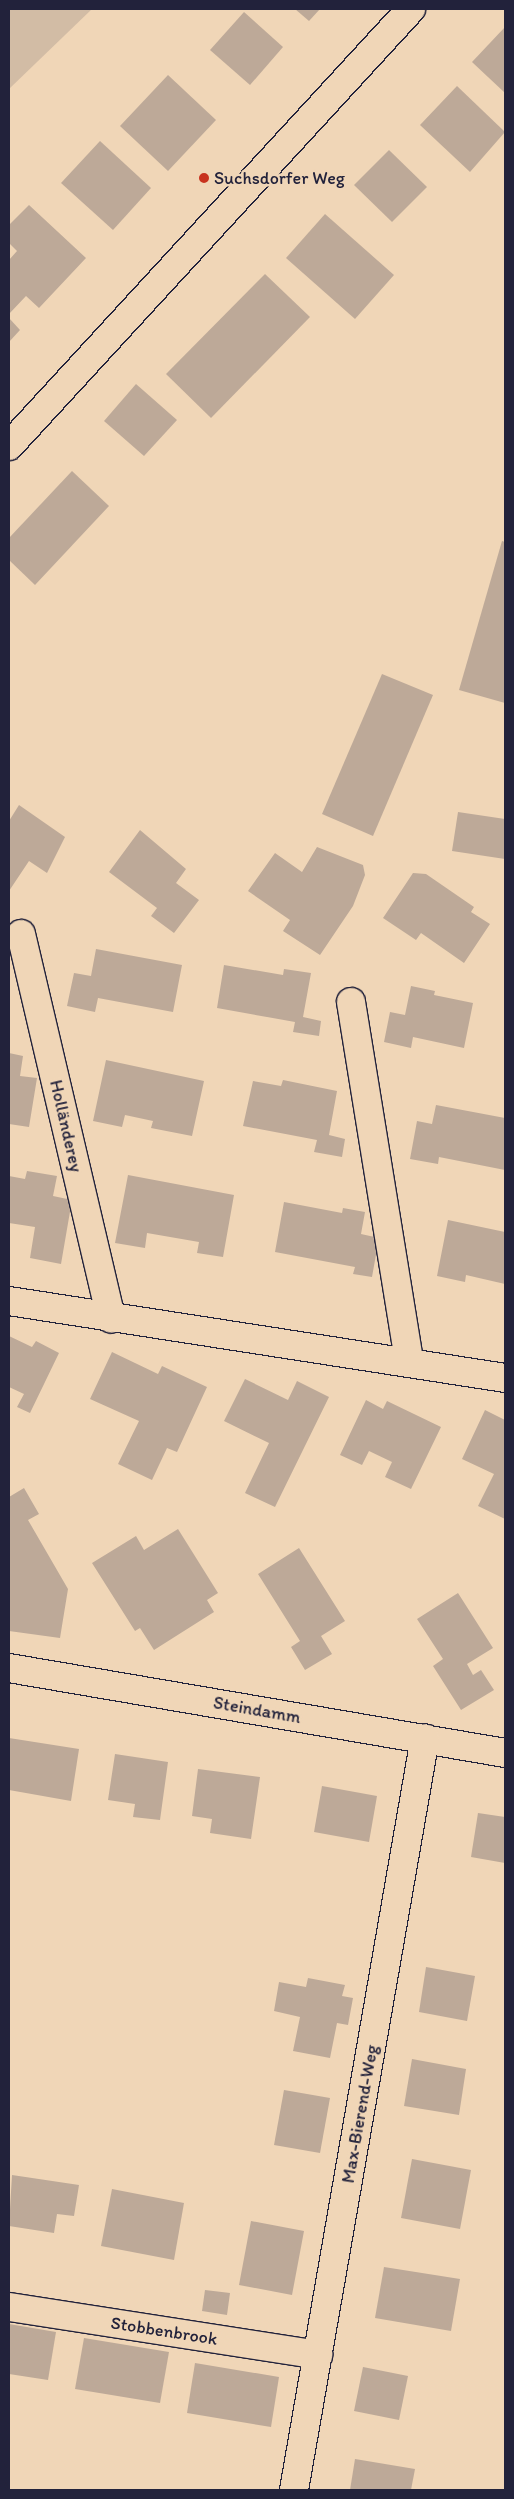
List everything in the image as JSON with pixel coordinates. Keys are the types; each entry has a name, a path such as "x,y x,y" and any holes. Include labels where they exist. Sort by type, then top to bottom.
{"street":[{"path":"9,446 411,9"},
{"name":"Holländerey","path":"21,934 111,1319"},
{"path":"350,1002 409,1361"},
{"path":"9,1301 111,1319 409,1361 505,1378"},
{"name":"Steindamm","path":"9,1668 505,1753"},
{"name":"Max-Bierend-Weg","path":"294,2490 425,1738"},
{"name":"Stobbenbrook","path":"9,2308 318,2355"}],"shaded area":[{"path":"9,9 92,9 9,89"}],"building":[{"path":"295,9 320,9 309,21"},
{"path":"244,12 283,47 250,85 210,50"},
{"path":"505,27 505,93 472,62"},
{"path":"168,75 216,120 168,171 120,126"},
{"path":"457,86 505,132 470,172 420,125"},
{"path":"100,141 151,188 113,230 61,183"},
{"path":"389,150 427,187 392,222 354,185"},
{"path":"29,205 86,258 39,308 26,296 9,314 9,260 17,251 9,243 9,225"},
{"path":"325,214 394,275 355,319 286,258"},
{"path":"265,274 310,317 211,418 166,374"},
{"path":"9,318 20,330 9,342"},
{"path":"136,384 177,420 144,456 104,421"},
{"path":"72,471 109,506 35,585 9,560 9,538"},
{"path":"502,541 505,542 505,703 459,690"},
{"path":"382,674 433,695 373,836 322,814"},
{"path":"19,805 65,837 47,873 29,861 9,891 9,821"},
{"path":"458,812 505,819 505,859 452,851"},
{"path":"140,830 186,869 176,883 199,900 174,933 151,916 157,908 109,872"},
{"path":"317,847 363,865 365,875 353,906 320,955 283,931 290,920 248,891 275,853 302,872"},
{"path":"413,873 426,874 474,907 471,912 490,924 464,963 421,933 416,940 383,918"},
{"path":"96,949 182,965 173,1012 98,998 95,1012 67,1006 74,973 91,976"},
{"path":"224,965 283,975 284,969 311,973 303,1017 321,1021 319,1036 293,1032 295,1022 217,1008"},
{"path":"411,986 435,991 434,995 473,1003 464,1048 413,1037 411,1048 384,1042 390,1012 405,1015"},
{"path":"9,1053 23,1056 20,1076 37,1078 29,1127 9,1124"},
{"path":"106,1060 204,1081 192,1136 151,1128 153,1121 125,1115 122,1127 93,1121"},
{"path":"283,1080 337,1091 329,1135 345,1139 342,1157 314,1152 317,1140 243,1126 253,1081 281,1086"},
{"path":"436,1105 505,1118 505,1170 439,1157 438,1164 410,1159 417,1121 432,1124"},
{"path":"27,1171 57,1176 53,1196 72,1200 61,1264 30,1258 35,1227 9,1223 9,1176 25,1179"},
{"path":"128,1175 234,1195 223,1257 197,1253 199,1242 147,1233 145,1248 115,1243"},
{"path":"284,1202 342,1213 343,1208 365,1212 361,1234 379,1238 372,1277 353,1274 355,1267 275,1252"},
{"path":"448,1220 505,1232 505,1284 466,1275 465,1282 437,1276"},
{"path":"9,1336 32,1347 36,1341 59,1353 30,1413 17,1407 24,1394 9,1387"},
{"path":"112,1352 158,1374 162,1366 207,1387 177,1452 167,1448 152,1480 118,1464 139,1421 90,1399"},
{"path":"245,1379 288,1400 297,1381 329,1397 275,1507 245,1493 269,1443 224,1421"},
{"path":"366,1400 383,1409 387,1401 441,1427 411,1489 385,1477 392,1462 369,1451 362,1465 340,1455"},
{"path":"485,1410 505,1420 505,1519 478,1506 494,1474 462,1459"},
{"path":"24,1488 39,1514 28,1520 68,1589 60,1638 9,1631 9,1497"},
{"path":"178,1529 218,1593 207,1600 214,1612 154,1650 140,1628 135,1631 92,1563 136,1536 144,1550"},
{"path":"299,1548 345,1621 321,1636 332,1654 305,1670 291,1647 300,1641 258,1574"},
{"path":"458,1593 493,1648 467,1664 473,1675 481,1670 494,1690 461,1710 433,1666 443,1659 417,1619"},
{"path":"9,1738 79,1749 71,1801 9,1790"},
{"path":"115,1754 168,1762 160,1820 133,1817 135,1804 108,1800"},
{"path":"198,1769 260,1777 251,1839 210,1833 212,1819 192,1816"},
{"path":"322,1786 377,1796 369,1842 314,1832"},
{"path":"478,1813 505,1817 505,1863 471,1857"},
{"path":"426,1967 475,1976 467,2021 419,2012"},
{"path":"308,1978 345,1985 342,1996 353,1998 348,2025 337,2023 330,2058 293,2051 300,2017 274,2011 279,1982 306,1987"},
{"path":"412,2059 466,2069 459,2115 404,2106"},
{"path":"284,2090 330,2098 320,2153 274,2145"},
{"path":"412,2159 471,2170 460,2229 401,2218"},
{"path":"12,2175 79,2185 74,2216 57,2214 54,2233 9,2226"},
{"path":"112,2189 184,2203 174,2260 101,2246"},
{"path":"251,2221 304,2231 292,2295 239,2285"},
{"path":"384,2267 460,2279 451,2331 375,2318"},
{"path":"205,2290 230,2293 227,2315 202,2311"},
{"path":"9,2324 56,2332 48,2380 9,2374"},
{"path":"84,2338 169,2352 160,2403 75,2389"},
{"path":"195,2363 279,2377 271,2427 187,2413"},
{"path":"363,2367 408,2376 399,2420 354,2411"},
{"path":"355,2459 415,2469 411,2490 350,2490"}],"place":[{"name":"Suchsdorfer Weg","path":"204,178"}]}
